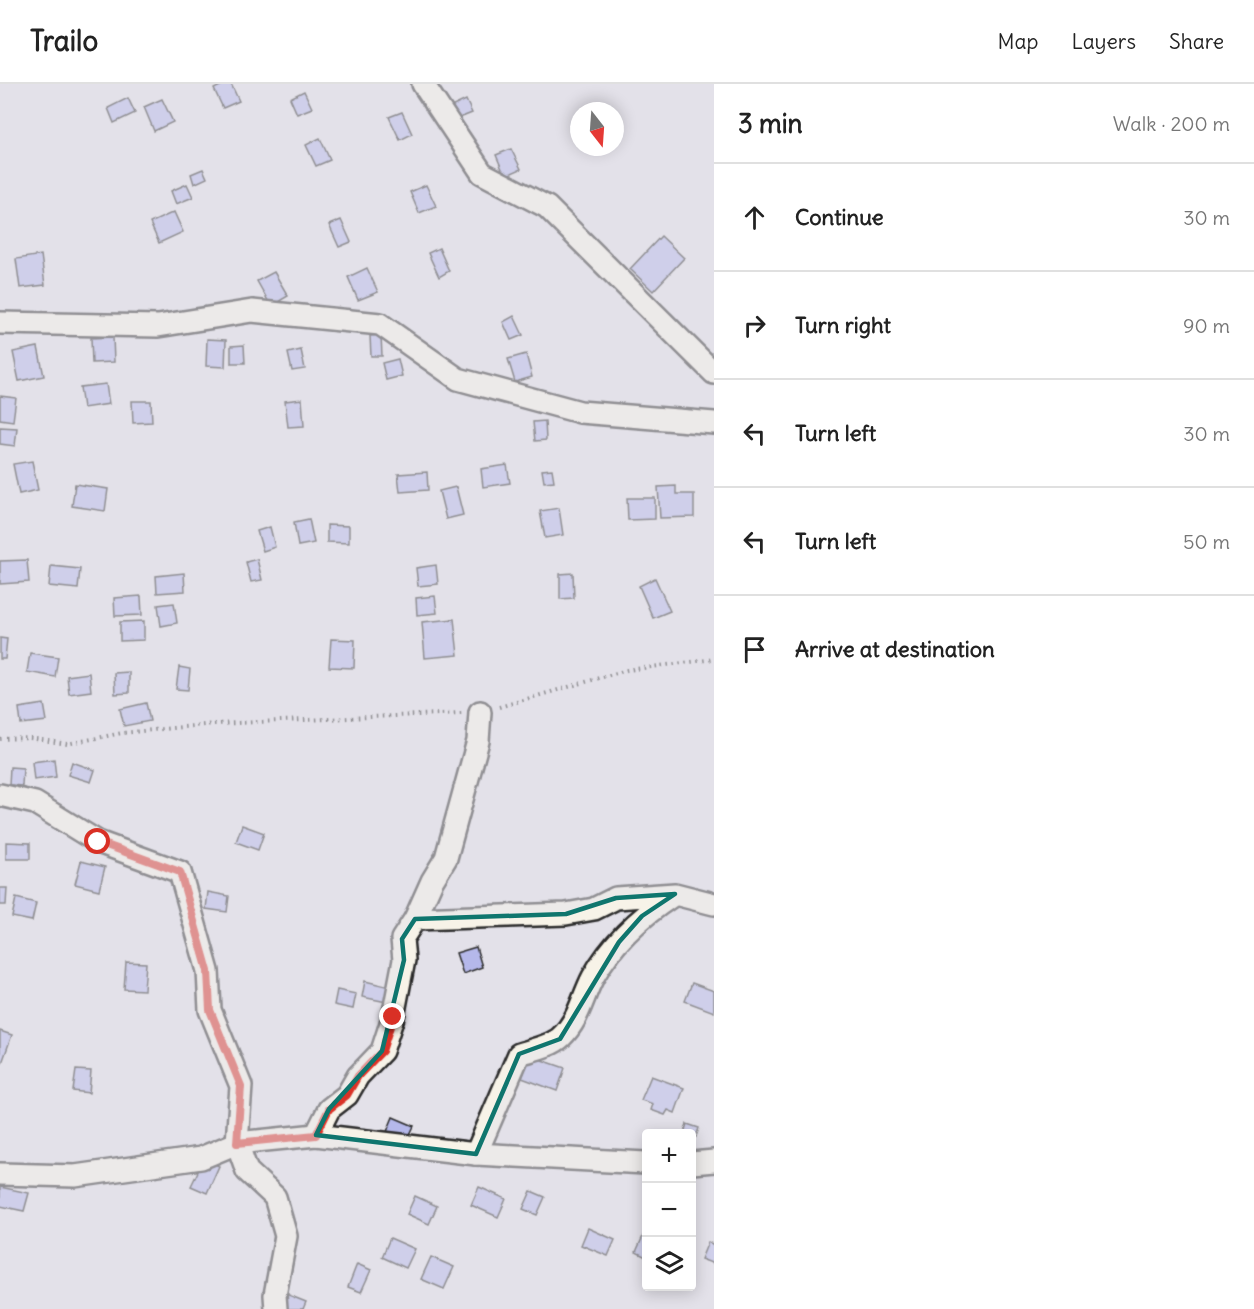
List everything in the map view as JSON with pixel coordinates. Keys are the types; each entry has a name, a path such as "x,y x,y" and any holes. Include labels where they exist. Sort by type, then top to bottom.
{"street":[{"path":"423,84 483,173 547,207 714,374"},
{"path":"0,323 158,326 252,311 380,324 458,379 580,412 714,423"},
{"path":"316,1135 329,1109 347,1095 358,1076 382,1051 393,1017 404,960 402,939 415,920 432,881 446,858 478,741 480,712"},
{"path":"0,795 34,803 98,842 180,872 208,971 210,1010 241,1086 237,1143 247,1171 275,1197 286,1236 275,1294 276,1309"},
{"path":"415,920 567,914 594,909 616,898 675,894 714,904"},
{"path":"476,1154 519,1054 560,1039 578,1017 593,977 619,942 642,916 675,894"},
{"path":"0,1173 75,1176 201,1158 237,1143 316,1135 476,1154 642,1163"},
{"path":"696,1163 714,1161"}],"path":[{"path":"0,739 30,738 67,744 122,733 214,724 480,712 627,670 714,659"}],"highlighted area":[{"path":"675,894 642,916 619,942 560,1039 519,1054 476,1154 316,1135 329,1109 382,1051 404,960 402,939 415,919 566,914 616,898"}],"building":[{"path":"224,84 231,84 239,101 223,108 214,89"},
{"path":"304,91 312,108 297,114 290,98"},
{"path":"128,98 135,113 114,123 108,108"},
{"path":"162,99 173,122 154,131 144,107"},
{"path":"466,100 472,113 457,119 451,107"},
{"path":"402,112 412,134 400,140 389,117"},
{"path":"320,138 330,160 316,166 306,145"},
{"path":"511,149 521,169 505,176 496,155"},
{"path":"203,169 207,178 194,184 191,174"},
{"path":"187,184 193,197 176,204 171,191"},
{"path":"426,185 436,206 419,213 410,192"},
{"path":"174,212 183,232 159,243 150,223"},
{"path":"341,220 351,242 339,247 329,225"},
{"path":"661,236 684,258 653,291 630,269"},
{"path":"439,248 449,271 439,277 428,253"},
{"path":"41,255 45,285 20,288 16,259"},
{"path":"367,268 378,292 358,300 348,277"},
{"path":"274,272 288,296 271,306 257,281"},
{"path":"514,316 523,335 511,340 503,322"},
{"path":"381,335 382,356 371,356 370,336"},
{"path":"113,337 114,362 92,363 91,338"},
{"path":"207,339 226,340 225,367 206,366"},
{"path":"244,345 245,363 231,363 231,346"},
{"path":"38,347 44,376 19,381 13,352"},
{"path":"301,350 305,369 292,371 288,353"},
{"path":"526,354 532,377 515,382 508,359"},
{"path":"398,359 402,376 386,380 382,363"},
{"path":"106,384 109,404 83,408 80,387"},
{"path":"0,396 16,398 13,421 0,419"},
{"path":"302,399 304,426 288,427 285,401"},
{"path":"132,401 151,401 152,422 133,423"},
{"path":"545,421 546,440 535,441 533,422"},
{"path":"0,427 17,428 15,446 0,444"},
{"path":"32,461 38,490 19,494 13,464"},
{"path":"507,465 510,483 483,487 481,469"},
{"path":"552,469 554,481 544,482 542,470"},
{"path":"427,472 428,490 400,492 398,474"},
{"path":"75,484 108,489 105,511 72,506"},
{"path":"676,486 676,494 694,494 694,517 660,518 658,487"},
{"path":"456,487 463,515 446,519 439,491"},
{"path":"627,498 655,498 655,519 628,520"},
{"path":"559,508 563,535 545,538 540,511"},
{"path":"309,519 314,543 298,546 294,522"},
{"path":"327,525 349,526 349,543 327,542"},
{"path":"270,527 275,547 263,551 257,531"},
{"path":"257,559 262,580 251,582 246,562"},
{"path":"27,560 29,582 0,584 0,561"},
{"path":"436,565 438,584 418,586 416,568"},
{"path":"51,566 80,569 78,589 49,586"},
{"path":"184,573 185,591 157,593 156,576"},
{"path":"573,573 574,598 560,599 560,574"},
{"path":"655,578 670,611 653,618 639,586"},
{"path":"141,596 142,615 115,616 114,598"},
{"path":"435,596 437,613 417,615 416,598"},
{"path":"174,603 177,623 161,626 158,605"},
{"path":"454,619 458,655 425,658 422,622"},
{"path":"144,621 144,640 120,641 120,622"},
{"path":"0,638 7,639 5,659 0,659"},
{"path":"331,639 355,640 354,668 329,667"},
{"path":"30,653 58,657 55,677 27,672"},
{"path":"179,667 190,669 188,690 176,689"},
{"path":"129,672 129,693 115,694 114,673"},
{"path":"89,673 91,691 69,694 67,676"},
{"path":"146,703 150,721 124,726 120,709"},
{"path":"44,704 47,721 21,724 19,708"},
{"path":"54,759 56,777 34,780 32,762"},
{"path":"72,762 95,770 91,782 68,775"},
{"path":"10,767 23,768 22,786 9,785"},
{"path":"242,825 264,833 258,850 236,842"},
{"path":"6,842 30,843 30,859 6,859"},
{"path":"81,861 105,867 99,890 75,884"},
{"path":"0,888 7,888 6,905 0,905"},
{"path":"208,892 229,896 227,912 206,909"},
{"path":"16,898 36,903 32,921 12,917"},
{"path":"476,947 482,967 463,974 456,953"},
{"path":"126,962 146,963 144,990 124,989"},
{"path":"365,981 390,987 387,1002 362,997"},
{"path":"692,983 714,991 714,1012 685,1001"},
{"path":"337,990 356,994 353,1009 334,1005"},
{"path":"0,1031 12,1035 2,1063 0,1062"},
{"path":"530,1056 565,1068 557,1091 522,1078"},
{"path":"76,1070 91,1071 89,1093 73,1091"},
{"path":"651,1076 684,1088 675,1113 668,1110 665,1115 651,1110 653,1104 641,1100"},
{"path":"393,1117 414,1126 406,1143 386,1134"},
{"path":"687,1124 699,1128 696,1137 696,1129 685,1129"},
{"path":"204,1159 219,1166 207,1193 191,1186"},
{"path":"0,1187 29,1193 24,1211 0,1206"},
{"path":"479,1187 506,1199 498,1217 471,1205"},
{"path":"531,1191 545,1197 537,1215 523,1209"},
{"path":"415,1196 437,1206 429,1224 407,1214"},
{"path":"588,1228 615,1240 608,1256 581,1245"},
{"path":"390,1238 415,1249 406,1268 382,1257"},
{"path":"642,1238 642,1255 636,1252"},
{"path":"708,1242 714,1245 714,1264 701,1259"},
{"path":"431,1257 454,1267 444,1289 421,1279"},
{"path":"357,1264 371,1270 361,1292 348,1287"},
{"path":"286,1294 306,1302 303,1309 280,1309"}],"route":[{"path":"98,842 180,872 208,971 210,1010 241,1086 237,1143 316,1135 329,1109 347,1095 358,1076 382,1051 393,1017"}]}
